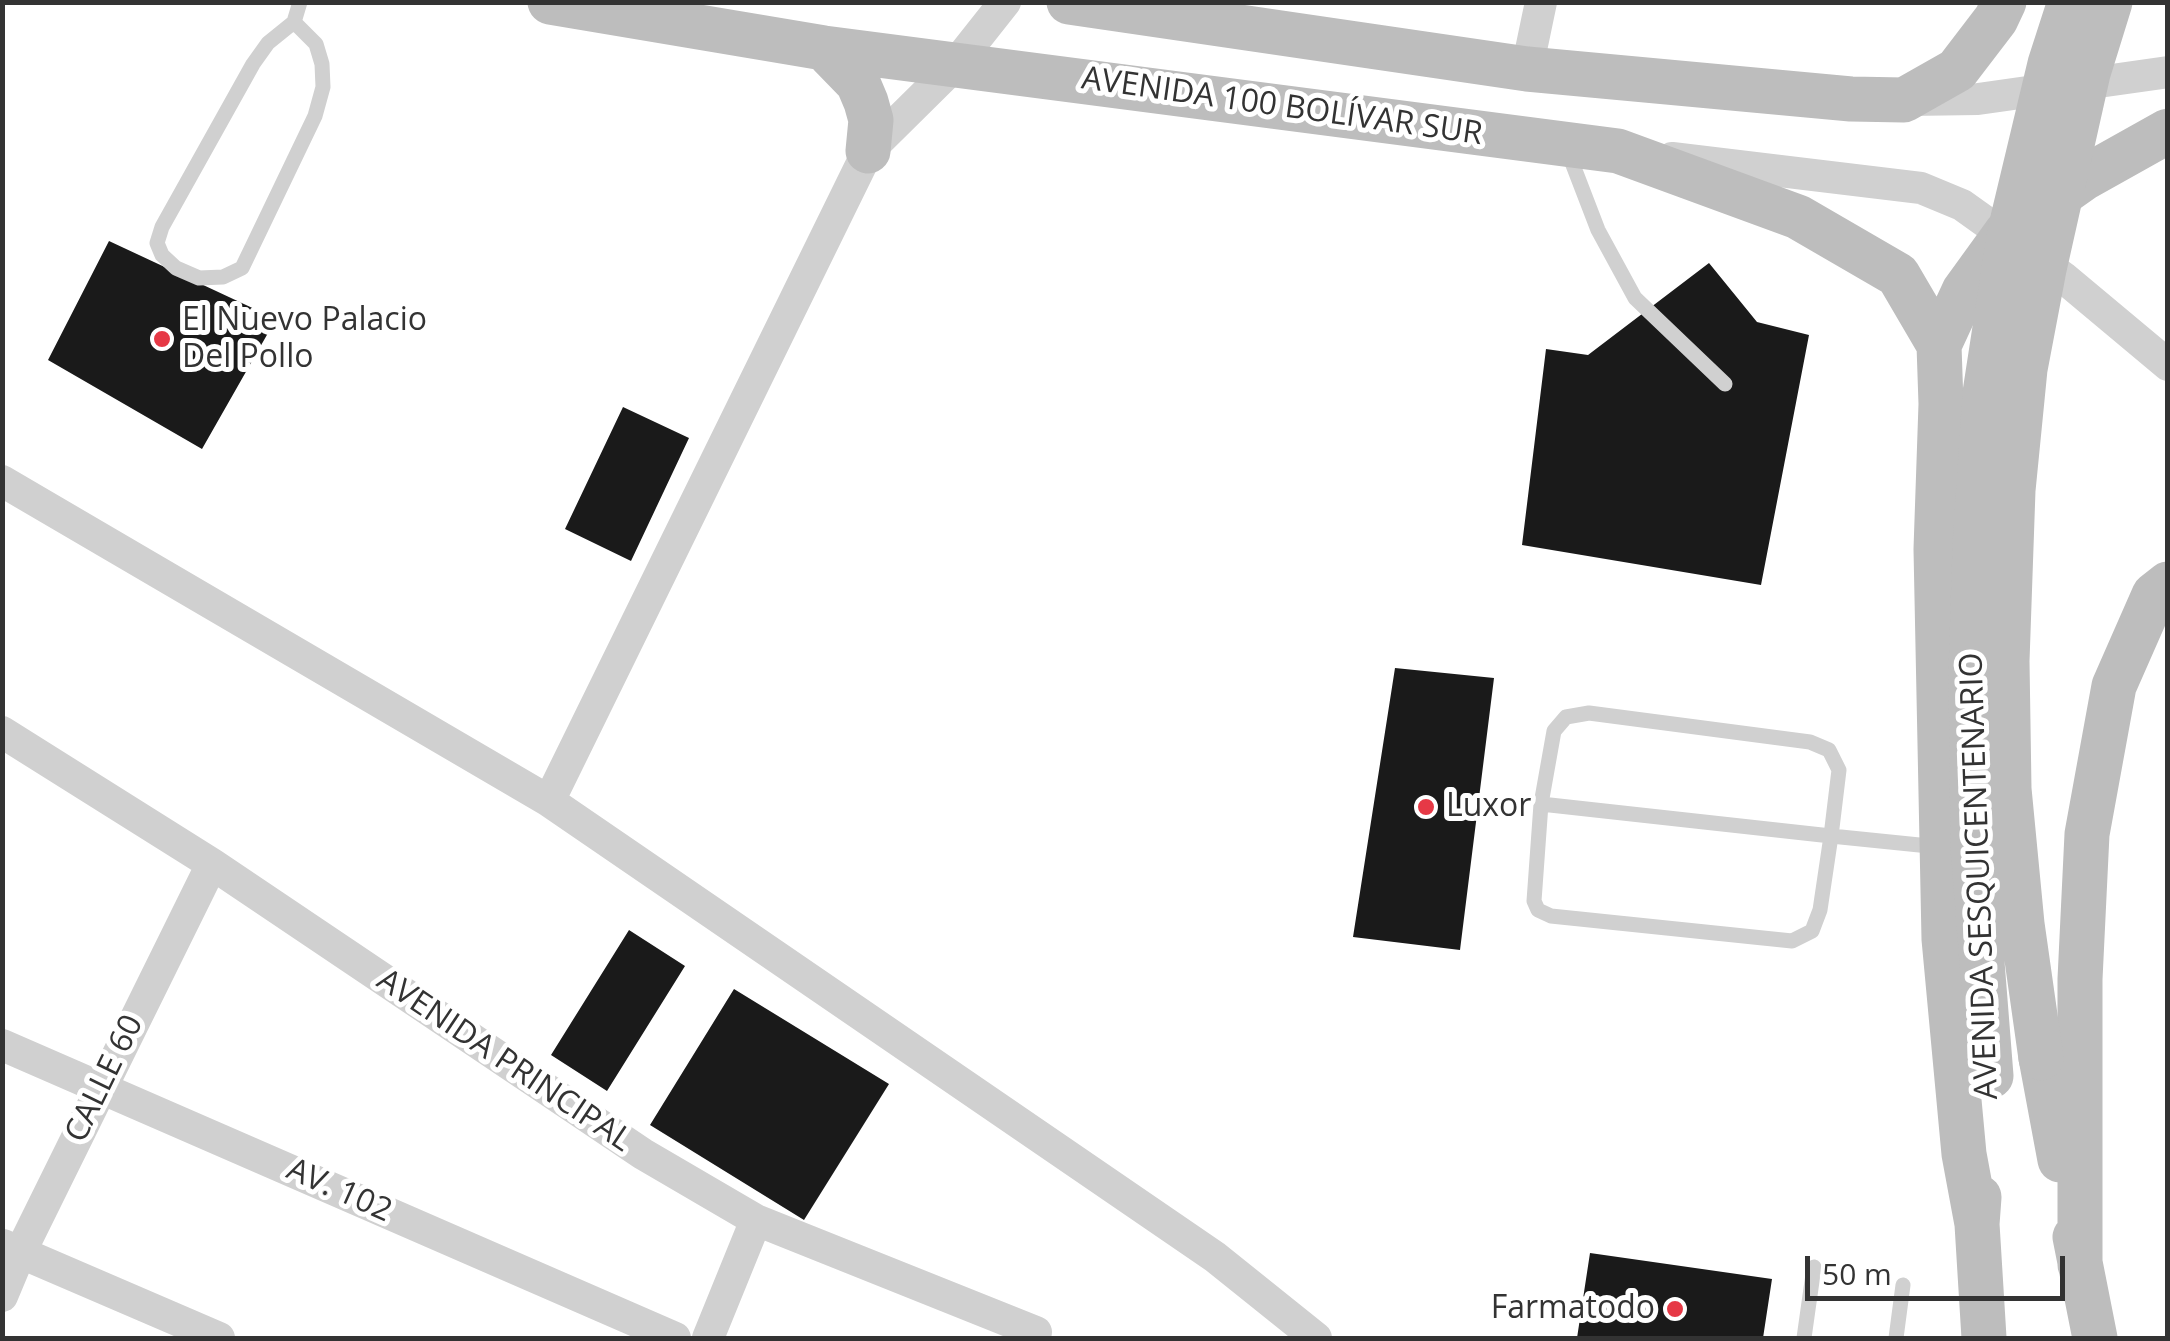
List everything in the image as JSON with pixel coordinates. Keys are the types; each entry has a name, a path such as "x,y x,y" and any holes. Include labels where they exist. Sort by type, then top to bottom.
{"street":[{"name":"AVENIDA 100 BOLÍVAR SUR","path":"550,2 824,48 1921,188 1962,205 2006,234 2168,365"},
{"path":"549,801 868,151 956,64 1005,2"},
{"path":"1069,2 1528,69 1851,100 1978,100 2168,72"},
{"path":"1528,69 1542,2"},
{"path":"1904,100 1957,70 2004,2"},
{"name":"AVENIDA SESQUICENTENARIO","path":"1984,1338 1977,1224 1991,1076 1973,848 1974,546 1984,392 2010,231 2050,64 2070,2"},
{"name":"AVENIDA SESQUICENTENARIO","path":"2094,1338 2040,1058 2022,924 2009,789 2007,661 2013,490 2025,368 2088,73 2110,2"},
{"path":"824,48 858,83 870,120 868,151"},
{"path":"1977,1224 1964,1154 1944,938 1936,549 1939,345 1964,290 2006,234 2084,178 2168,131"},
{"path":"1618,151 1798,217 1898,275 1939,345"},
{"path":"2,481 549,801 1215,1257 1316,1338"},
{"path":"2080,1265 2080,980 2087,834 2114,686 2154,595 2168,584"},
{"name":"AVENIDA PRINCIPAL","path":"2,732 212,864 643,1154 756,1220 1036,1332"},
{"name":"CALLE 60","path":"2,1296 11,1249 101,1087 212,864"},
{"name":"AV. 102","path":"2,1045 675,1338"},
{"path":"708,1338 756,1220"},
{"path":"11,1249 219,1338"}],"lane":[{"path":"294,22 316,44 322,64 323,87 315,116 242,268 223,278 199,278 176,268 162,255 157,243 162,227 253,64 268,43 294,22 300,2"},
{"path":"1564,144 1598,230 1635,298 1725,384"},
{"path":"1589,713 1810,742 1829,750 1839,770 1831,836 1820,910 1812,931 1792,940 1550,916 1538,910 1534,901 1541,804 1554,731 1566,717 1589,713"},
{"path":"1541,804 1943,848"},
{"path":"1804,1338 1814,1267"},
{"path":"1896,1338 1903,1286"}],"building":[{"name":"El Nuevo Palacio Del Pollo","path":"109,241 276,319 202,449 48,360"},
{"path":"1709,263 1757,322 1809,335 1761,585 1522,545 1546,349 1588,355"},
{"path":"623,407 689,438 631,561 565,529"},
{"name":"Luxor","path":"1395,668 1494,678 1460,950 1353,937"},
{"path":"629,930 685,966 607,1091 551,1055"},
{"path":"734,989 889,1084 804,1220 650,1125"},
{"name":"Farmatodo","path":"1590,1253 1772,1279 1763,1338 1577,1338"}],"place":[{"name":"El Nuevo Palacio Del Pollo","path":"162,339"},
{"name":"Luxor","path":"1426,807"},
{"name":"Farmatodo","path":"1675,1309"}]}
